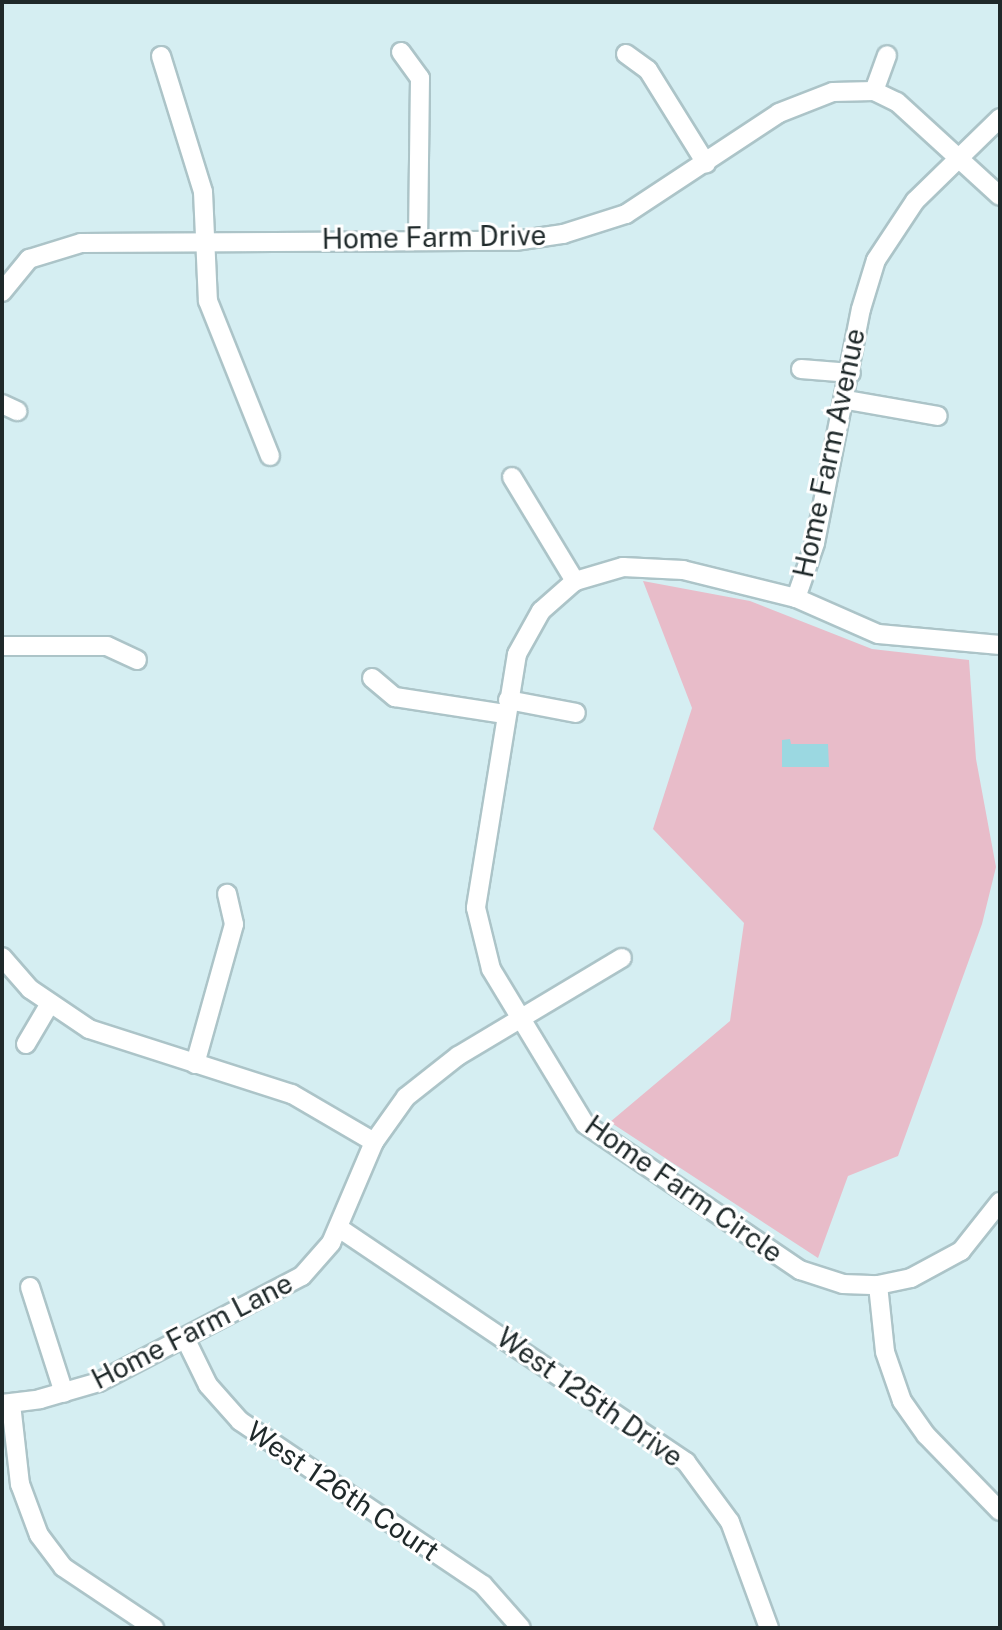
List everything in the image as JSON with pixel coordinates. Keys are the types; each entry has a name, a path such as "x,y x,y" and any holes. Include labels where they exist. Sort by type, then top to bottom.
{"street":[{"path":"401,52 420,78 418,238"},
{"path":"626,54 648,70 706,163"},
{"path":"887,55 874,91 920,118 957,158 1000,196"},
{"path":"161,56 203,192 208,301 270,456"},
{"name":"Home Farm Drive","path":"2,292 29,259 65,245 418,238 515,241 584,229 626,214 804,100 833,92 874,91"},
{"name":"Home Farm Avenue","path":"506,707 526,632 541,611 575,581 607,570 653,566 740,581 796,598 815,543 847,400 861,309 876,260 899,221 957,158 1000,118"},
{"path":"801,369 851,373"},
{"path":"847,400 938,416"},
{"path":"512,477 575,581"},
{"path":"796,598 878,634 1000,645"},
{"path":"2,646 107,646 137,660"},
{"path":"372,678 395,697 576,713"},
{"name":"Home Farm Circle","path":"506,707 476,908 483,948 519,1018 574,1111 598,1135 800,1270 843,1284 878,1285"},
{"path":"195,1064 234,924 227,894"},
{"path":"2,957 49,1005 108,1038 292,1094 374,1142"},
{"name":"Home Farm Lane","path":"6,1404 64,1393 99,1382 302,1276 339,1228 374,1142 421,1082 519,1018 622,958"},
{"path":"26,1044 49,1005"},
{"path":"998,1210 944,1264 878,1285 885,1352 902,1401 926,1435 1000,1511"},
{"name":"West 125th Drive","path":"339,1228 686,1462 730,1522 769,1628"},
{"path":"30,1287 64,1393"},
{"name":"West 126th Court","path":"185,1338 208,1385 240,1421 483,1585 521,1628"},
{"path":"6,1404 20,1484 39,1535 63,1567 154,1628"}],"shaded area":[{"path":"643,581 750,601 872,649 969,660 976,759 996,867 982,924 898,1156 848,1176 818,1258 610,1122 730,1021 744,923 653,829 692,708"}],"water":[{"path":"790,739 791,744 828,744 829,767 782,767 782,740"}]}
